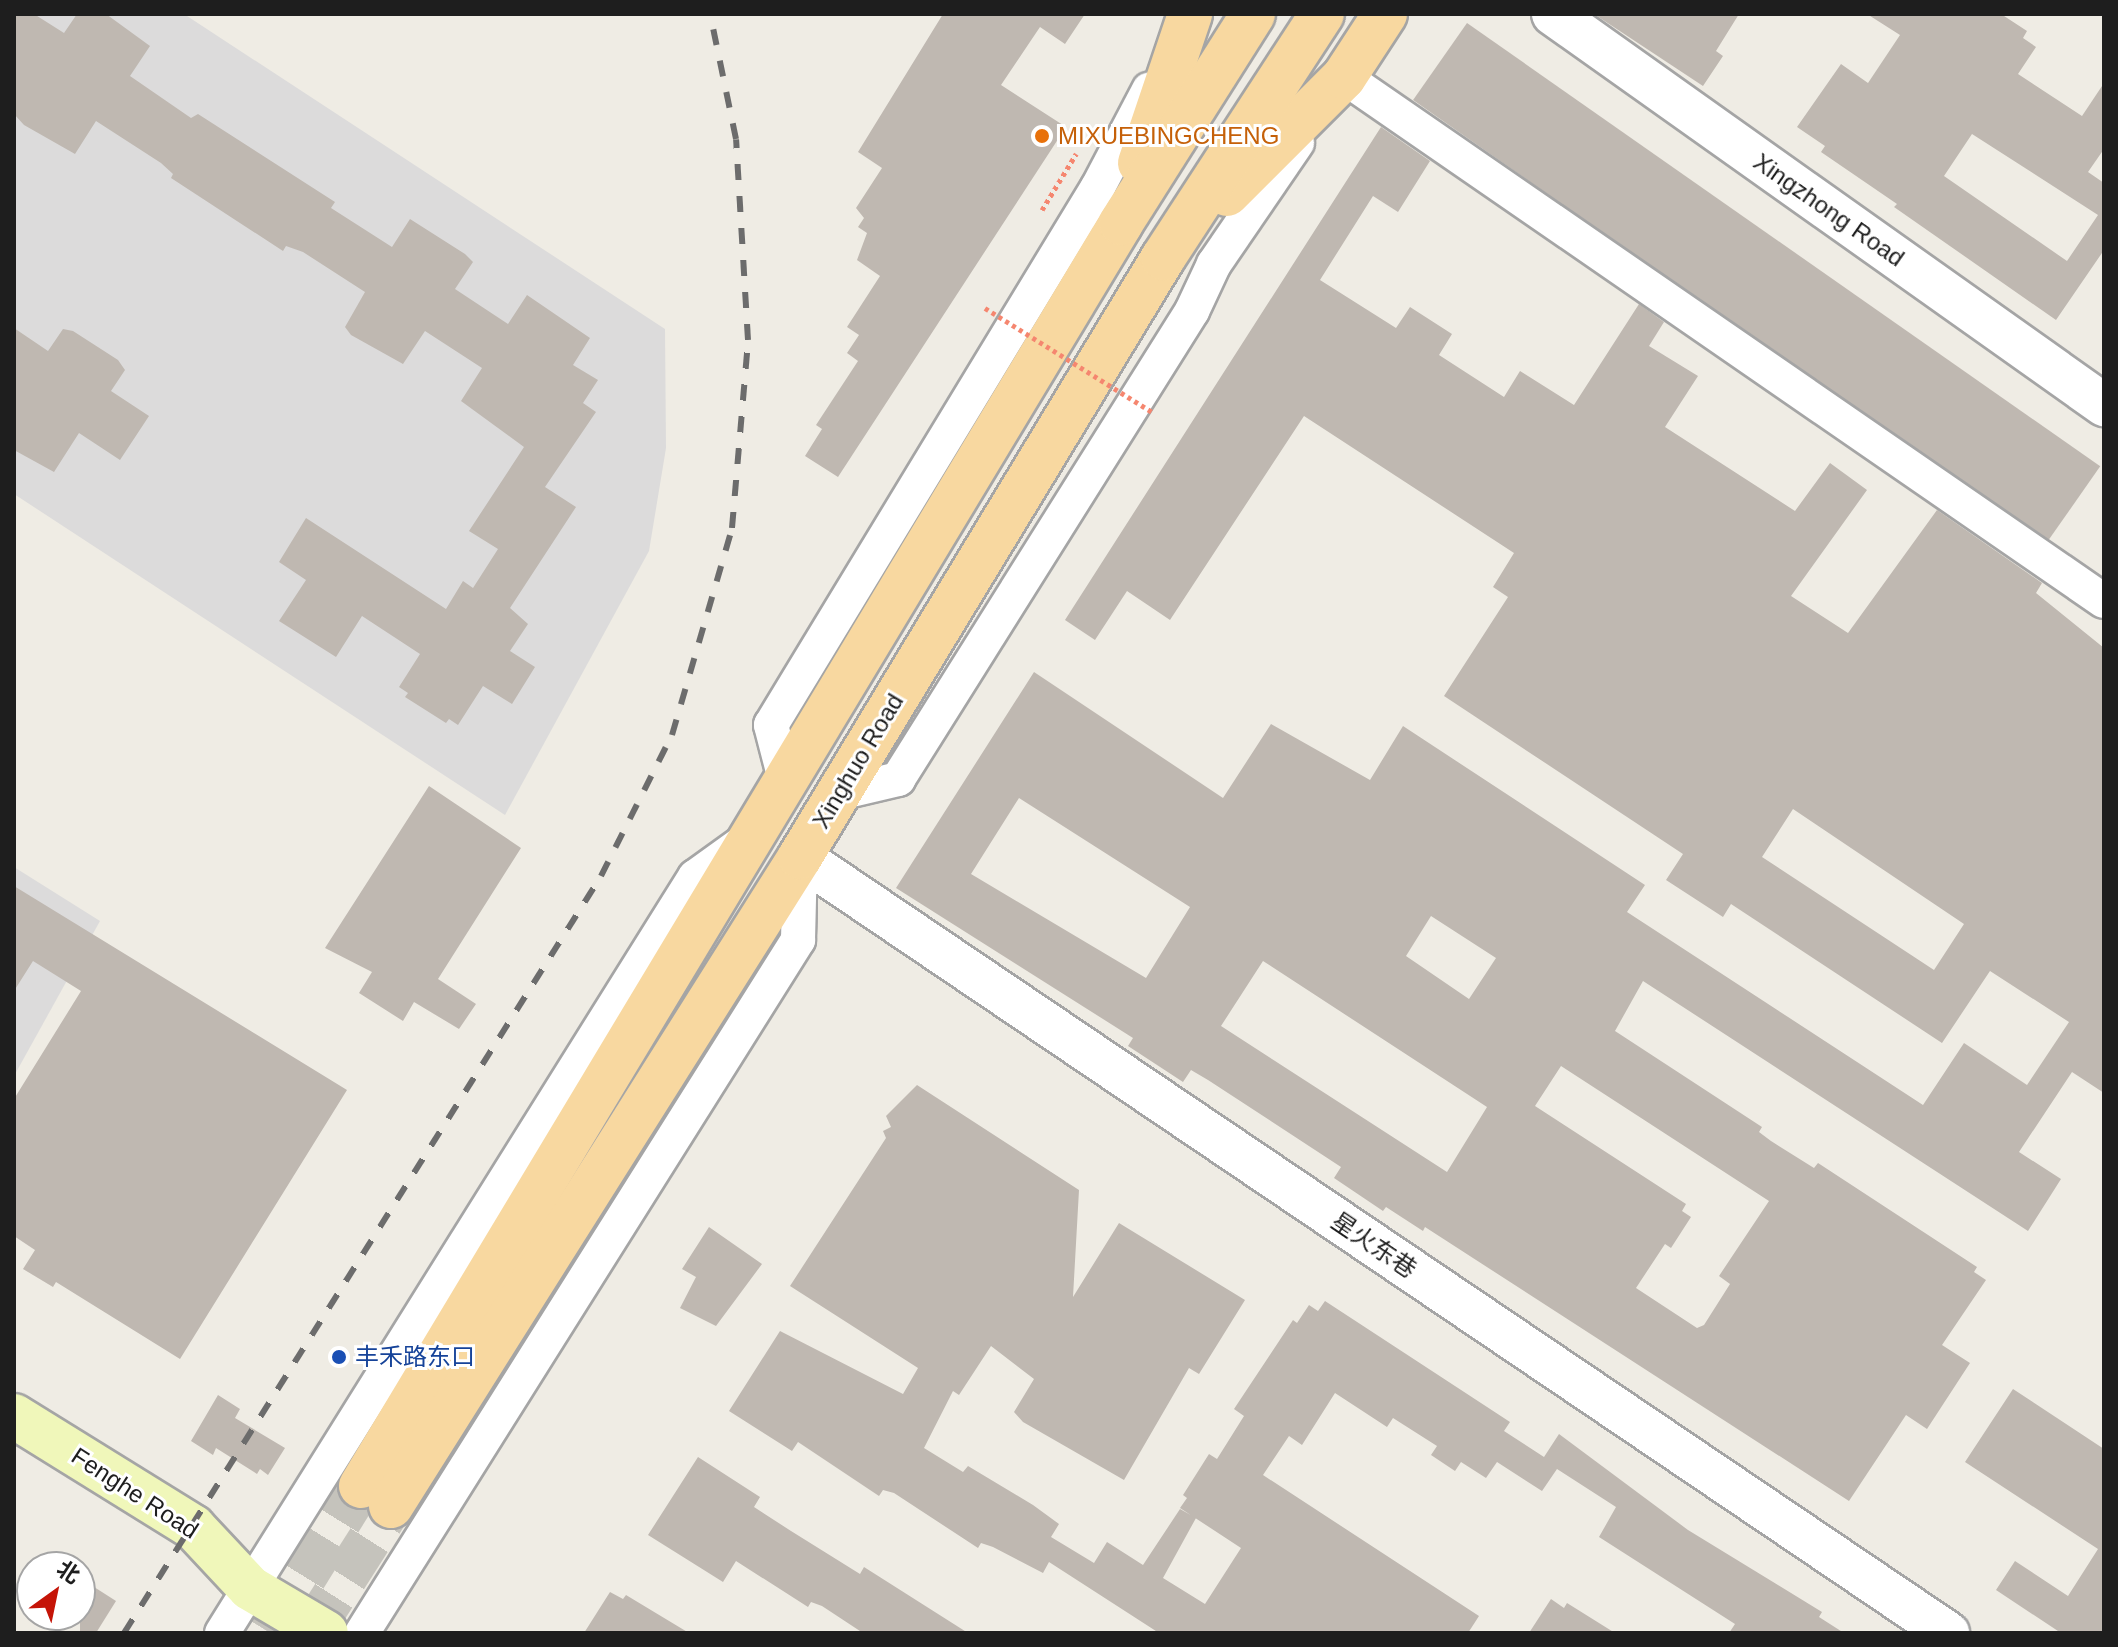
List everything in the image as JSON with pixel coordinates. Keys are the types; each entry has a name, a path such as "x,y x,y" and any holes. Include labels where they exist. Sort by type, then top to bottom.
{"main road":[{"name":"Xinghuo Road","path":"1253,14 1121,223 755,834 376,1496 800,857 1163,258 1322,14"},
{"path":"1163,258 1344,77 1385,14"},
{"path":"1121,223 1188,17"},
{"name":"Fenghe Road","path":"14,1416 193,1527 250,1588 326,1633"}],"street":[{"name":"Xingzhong Road","path":"1553,14 2104,405"},
{"path":"786,783 771,725 1098,187 1188,17"},
{"path":"839,793 898,779 1192,311 1214,264 1344,77 2104,601"},
{"path":"222,1633 695,877 755,834"},
{"path":"362,1633 798,940 800,857"},
{"name":"星火东巷","path":"800,857 1948,1633"}],"path":[{"path":"985,308 1155,414"}],"shaded area":[{"path":"14,14 184,14 665,329 666,448 649,551 505,815 14,494"},
{"path":"14,867 100,921 14,1076"}],"building":[{"path":"14,14 34,14 64,33 77,14 106,14 150,46 130,76 191,118 198,114 335,202 331,208 392,247 410,219 465,254 473,262 455,289 508,324 527,295 590,338 573,365 598,380 583,403 596,412 545,487 576,507 510,608 528,624 510,651 535,667 512,704 483,686 458,725 449,719 446,723 405,697 408,693 399,687 420,654 362,616 336,657 279,621 306,580 279,562 306,518 446,609 463,581 473,588 498,549 469,531 524,447 461,401 482,368 425,331 403,364 351,335 345,327 365,292 303,252 286,246 283,251 171,178 173,174 161,163 96,121 75,154 24,125 14,114"},
{"path":"943,14 1085,14 1065,44 1040,27 1001,85 1066,127 838,477 805,456 822,429 816,425 858,361 847,353 859,335 847,327 880,276 857,260 867,233 858,227 864,218 856,208 882,168 858,152"},
{"path":"1594,14 1739,14 1716,51 1723,56 1703,86"},
{"path":"1867,14 2001,14 2027,31 2023,38 2036,47 2018,74 2082,116 2104,83 2104,149 2088,172 2104,183 2104,250 2056,320 1894,207 1897,204 1821,152 1825,146 1797,127 1841,64 1868,83 1900,35","holes":["1972,134 2098,215 2067,261 1944,176"]},
{"path":"1467,23 2100,466 2046,543 1413,100"},
{"path":"1381,127 1430,161 1398,212 1373,196 1320,280 1396,328 1410,307 1452,334 1439,355 1504,397 1520,371 1574,405 1639,304 1664,322 1649,346 1698,376 1665,427 1795,511 1830,463 1867,490 1791,596 1848,633 1937,510 2042,583 2036,593 2104,648 2104,1093 2072,1072 2019,1152 2061,1179 2028,1231 1643,981 1615,1031 1762,1127 1759,1132 1771,1141 1814,1168 1818,1163 1977,1267 1974,1272 1986,1280 1942,1345 1970,1363 1927,1429 1906,1415 1849,1501 1425,1227 1423,1231 1386,1207 1383,1211 1334,1178 1341,1167 1191,1070 1183,1082 1128,1046 1133,1038 896,888 1034,672 1223,798 1271,724 1370,780 1403,726 1645,885 1627,912 1923,1105 1964,1043 2027,1085 2069,1022 1990,971 1942,1043 1731,904 1723,917 1666,880 1683,854 1444,696 1508,597 1493,587 1514,553 1304,416 1170,620 1127,591 1095,640 1065,620","holes":["1019,798 1190,907 1146,978 971,874","1793,809 1964,924 1934,970 1762,857","1431,916 1496,958 1469,999 1406,956","1263,961 1487,1107 1447,1172 1221,1026","1561,1066 1769,1201 1719,1276 1730,1284 1704,1325 1697,1328 1636,1288 1665,1244 1671,1248 1691,1217 1682,1211 1686,1204 1535,1106"]},
{"path":"14,328 48,351 63,329 73,331 118,360 125,370 111,391 149,416 120,460 79,433 54,472 14,450"},
{"path":"429,786 521,848 438,979 476,1004 459,1029 414,1002 403,1021 359,993 372,972 325,948"},
{"path":"14,886 347,1090 180,1359 56,1282 53,1287 23,1269 35,1250 14,1236 14,1099 81,991 33,961 14,991"},
{"path":"917,1085 1079,1190 1073,1297 1119,1223 1245,1300 1199,1374 1189,1368 1124,1480 1023,1422 1014,1412 1034,1379 991,1346 959,1395 953,1391 924,1448 963,1472 968,1466 1033,1505 1059,1524 1051,1537 1094,1563 1107,1542 1143,1565 1180,1509 1191,1515 1180,1508 1187,1498 1183,1495 1209,1454 1217,1459 1244,1416 1234,1409 1293,1320 1297,1323 1309,1305 1318,1311 1325,1301 1510,1422 1504,1431 1544,1457 1559,1434 1688,1530 1822,1612 1819,1617 1844,1633 1729,1633 1735,1624 1599,1537 1616,1507 1557,1469 1542,1491 1497,1462 1486,1478 1461,1462 1455,1471 1431,1455 1437,1446 1393,1418 1387,1427 1335,1393 1302,1445 1289,1436 1263,1475 1479,1616 1468,1633 1159,1633 1049,1562 1043,1573 993,1547 981,1543 978,1548 894,1493 883,1490 879,1496 798,1442 792,1451 729,1411 780,1331 903,1394 918,1368 790,1286 886,1138 883,1131 891,1127 886,1116","holes":["1196,1518 1241,1548 1205,1604 1163,1578"]},
{"path":"709,1227 762,1264 716,1326 680,1308 696,1277 682,1269"},
{"path":"2013,1389 2104,1449 2104,1633 2061,1633 1996,1590 2015,1561 2068,1596 2098,1549 1965,1462"},
{"path":"218,1395 240,1409 235,1418 285,1448 268,1475 260,1469 257,1474 216,1448 213,1455 191,1441"},
{"path":"698,1457 760,1497 754,1507 860,1574 864,1567 968,1633 863,1633 822,1606 811,1602 808,1607 736,1561 723,1582 648,1535"},
{"path":"96,1588 116,1601 96,1633 80,1633 96,1631"},
{"path":"610,1592 623,1599 626,1595 689,1633 584,1633"},
{"path":"1551,1599 1564,1608 1567,1603 1615,1633 1529,1633"}],"tunnel":[{"path":"270,1633 361,1486"},
{"path":"310,1633 391,1506"}],"railway":[{"path":"124,1633 601,876 672,735 732,528 748,340 736,139 710,14"}],"place":[{"name":"MIXUEBINGCHENG","path":"1042,136"},
{"name":"丰禾路东口","path":"339,1357"}]}
